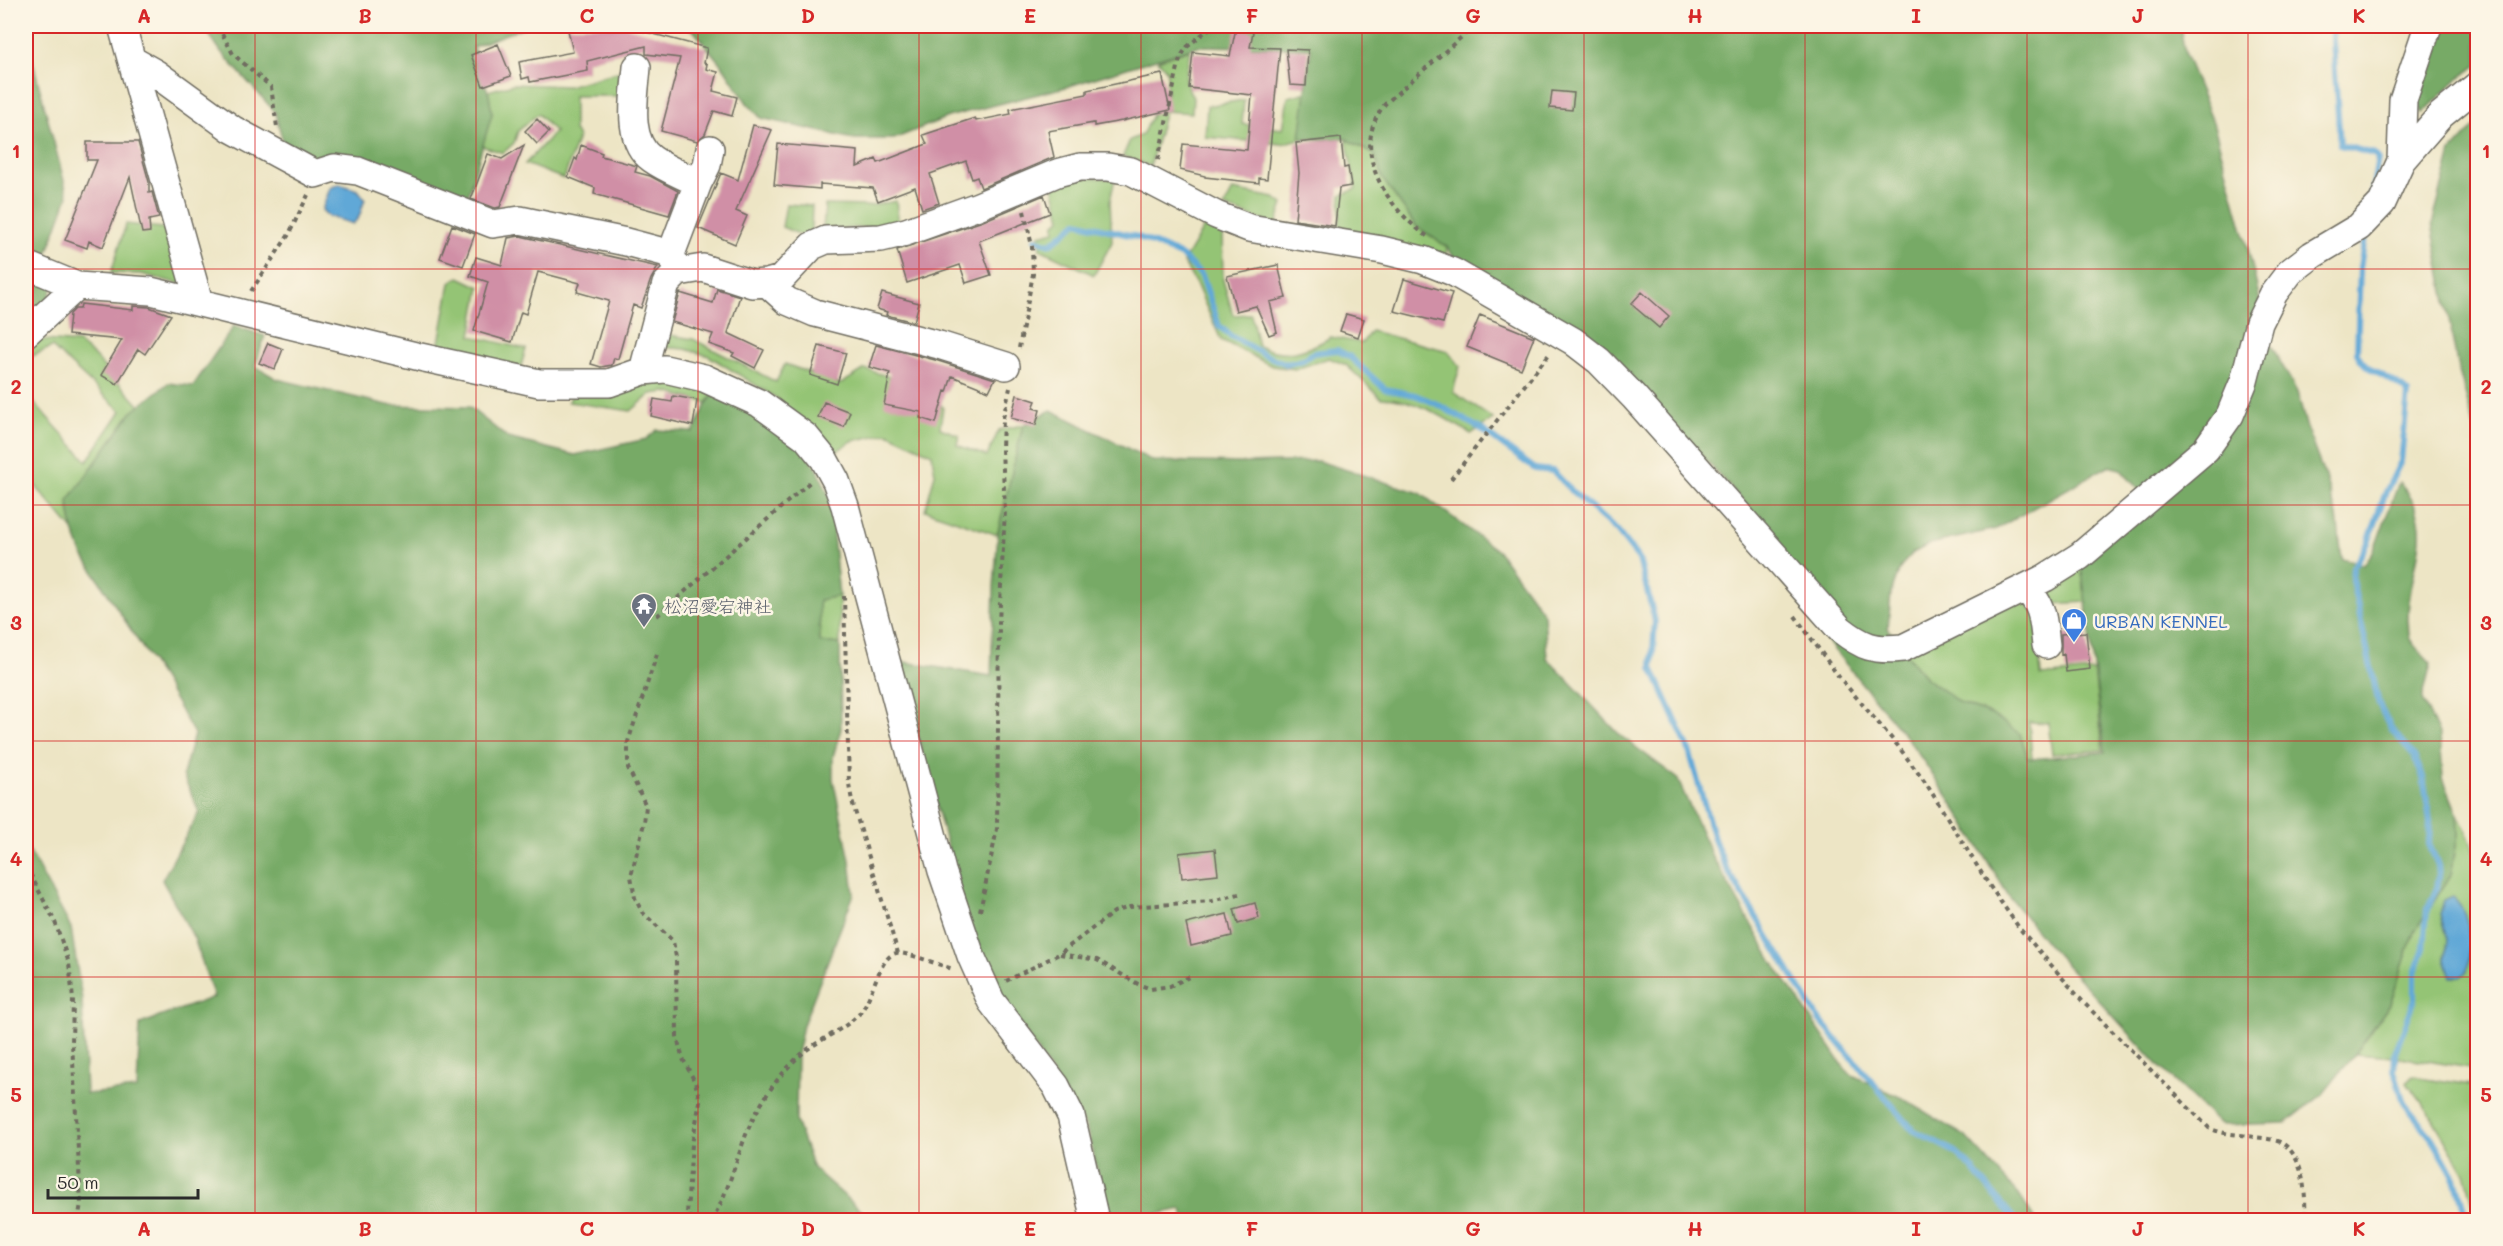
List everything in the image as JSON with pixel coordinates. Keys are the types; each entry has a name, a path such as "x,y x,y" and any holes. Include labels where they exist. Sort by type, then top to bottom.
{"street":[{"path":"122,26 199,302"},
{"path":"2401,161 2403,100 2428,26"},
{"path":"132,60 155,73 232,129 315,174 334,168 358,171 493,224 520,220 626,242 674,263 703,268 752,284 781,279 812,246 826,240 881,238 906,232 1019,190 1057,173 1080,167 1108,167 1131,171 1216,215 1249,228 1382,249 1423,260 1453,272 1562,335 1599,361 1840,629 1859,644 1886,650 1903,648 2025,588 2080,556 2206,449 2230,415 2244,381 2259,323 2274,293 2290,272 2312,255 2359,227 2382,203 2401,161 2441,115 2478,86"},
{"path":"637,67 633,116 644,151 652,159 698,183"},
{"path":"642,371 666,284 698,183 707,165 710,149"},
{"path":"26,265 77,286 151,291 410,355 539,383 609,383 642,371 665,369 704,378 759,403 806,437 828,466 845,506 942,871 979,974 997,1009 1056,1086 1071,1116 1095,1221"},
{"path":"767,283 787,301 815,313 939,345 1011,369"},
{"path":"26,333 77,286"},
{"path":"2025,588 2035,597 2041,607 2046,645"}],"path":[{"path":"218,26 233,54 271,87 280,144 279,155"},
{"path":"1152,181 1180,58 1187,47 1212,26"},
{"path":"1431,239 1410,222 1377,179 1369,143 1376,115 1385,104 1474,26"},
{"path":"236,311 288,236 315,180 315,174"},
{"path":"979,974 997,829 999,622 1005,510 1003,418 1011,369 1033,274 1032,246 1019,190"},
{"path":"1451,479 1538,371 1562,335"},
{"path":"657,616 828,466"},
{"path":"843,586 849,784 852,801 898,953"},
{"path":"1790,607 1807,635 1839,677 1898,746 1927,785 1989,885 2020,929 2084,1003 2209,1128 2223,1134 2282,1142 2295,1156 2302,1177 2306,1201 2306,1221"},
{"path":"657,654 628,742 627,768 646,806 631,876 635,898 642,912 673,941 676,957 676,1038 683,1059 695,1082 700,1101 692,1144 689,1183 687,1214 692,1221"},
{"path":"26,867 55,922 69,963 73,999 72,1043 81,1204 78,1221"},
{"path":"1059,954 1114,912 1130,907 1212,901 1239,894"},
{"path":"710,1221 727,1186 749,1126 768,1090 804,1053 844,1028 859,1014 869,1001 888,956 898,953 979,974 1059,954 1097,960 1151,989 1170,986 1191,976"}],"green space":[{"path":"203,26 527,26 473,47 489,95 492,114 466,202 313,167 286,154 275,112 222,53"},
{"path":"682,26 2180,26 2185,54 2213,122 2250,256 2269,341 2297,392 2308,432 2337,516 2342,559 2364,565 2374,550 2399,482 2412,499 2418,515 2419,549 2409,602 2409,635 2415,646 2431,664 2422,700 2440,735 2443,778 2457,813 2458,835 2451,875 2414,932 2390,1004 2323,1094 2286,1123 2220,1125 2160,1067 2050,947 2010,898 1949,798 1910,742 1822,635 1767,528 1604,347 1497,282 1457,262 1447,247 1416,226 1382,178 1375,155 1346,139 1300,139 1311,48 1198,46 1066,87 948,117 894,139 853,139 761,118 747,103 724,68 693,30","holes":["2108,466 2120,469 2141,492 2081,565 2105,752 2028,758 2020,734 1992,715 1960,703 1927,679 1904,652 1888,628 1891,593 1901,566 1913,553 1930,544 1996,529"]},
{"path":"2441,26 2477,26 2477,66 2461,76 2423,113 2414,98 2434,35"},
{"path":"26,36 68,196 47,254 26,246"},
{"path":"1190,49 1185,81 1193,98 1192,113 1165,111 1150,166 1123,156 1130,140 1142,135 1154,111 1153,98 1167,94 1167,71 1158,60"},
{"path":"628,69 627,96 574,96 574,130 578,137 564,179 525,164 555,132 538,114 518,131 514,143 503,153 482,146 492,114 488,91 513,84 568,86"},
{"path":"1307,92 1300,139 1282,144 1205,137 1207,106 1244,100 1242,124 1283,129 1288,97"},
{"path":"2477,124 2477,437 2457,364 2432,224 2451,152"},
{"path":"1346,139 1375,155 1382,178 1416,226 1447,247 1445,261 1339,232 1341,195 1356,189"},
{"path":"1079,177 1115,179 1110,201 1112,242 1094,275 1040,249 1039,235 1055,231 1055,223 1061,219 1053,185"},
{"path":"1233,190 1274,198 1283,204 1276,225 1224,207"},
{"path":"896,201 899,225 823,230 825,205 868,206"},
{"path":"786,204 812,206 811,232 803,236 782,227"},
{"path":"1207,222 1222,226 1223,280 1233,315 1251,314 1258,346 1278,352 1295,352 1312,347 1331,337 1362,343 1371,331 1448,351 1460,366 1453,392 1493,419 1471,434 1417,405 1381,398 1346,365 1329,358 1296,369 1272,366 1221,340 1197,286 1183,262"},
{"path":"126,224 172,229 185,285 141,274 111,273"},
{"path":"26,273 53,286 47,303 26,319"},
{"path":"459,277 480,287 471,336 526,349 520,369 438,348 450,283"},
{"path":"234,326 265,336 255,366 277,379 388,405 469,407 508,438 575,455 646,439 657,430 693,432 714,394 768,422 802,446 818,470 837,515 833,534 839,596 819,600 820,642 840,644 841,729 833,757 833,779 850,860 854,894 803,1025 797,1054 796,1121 813,1168 872,1220 26,1220 26,845 71,928 82,999 86,1094 137,1089 140,1024 214,997 194,938 162,880 199,812 183,775 194,734 162,678 82,554 73,530 68,501 131,413 168,383 193,386"},
{"path":"663,334 693,339 776,382 785,364 841,384 865,369 921,387 943,407 940,428 959,435 957,445 987,456 999,430 1023,425 998,532 995,534 925,510 935,474 932,454 888,433 852,441 837,451 775,397 709,356 685,349 662,347"},
{"path":"31,339 79,343 140,406 131,413 68,501 73,530 26,475 26,394 87,461 121,411 52,347 26,359 26,343"},
{"path":"670,378 714,394 707,403 666,392 651,394 631,411 568,402 571,397 579,394"},
{"path":"1051,410 1153,461 1245,463 1318,461 1420,493 1499,552 1544,614 1547,658 1621,736 1677,778 1711,854 1774,964 1848,1073 1902,1098 1965,1136 2019,1195 2035,1220 1185,1220 1182,1209 1127,1220 1110,1220 1086,1127 976,955 898,661 991,676 998,532 1023,425"},
{"path":"2081,565 2086,602 2051,604 2040,590"},
{"path":"839,596 840,644 820,643 819,600"},
{"path":"2021,598 2036,615 2041,676 2094,671 2103,750 2052,754 2048,723 2029,722 2032,759 2028,758 1992,715 1960,703 1927,679 1904,652"},
{"path":"2457,813 2469,837 2477,862 2477,1069 2408,1058 2355,1054 2390,1004 2414,932 2451,875 2458,835","holes":["2464,913 2469,959 2445,959 2447,939 2440,914"]},
{"path":"2412,1076 2477,1086 2477,1219 2465,1173 2428,1111 2407,1083"}],"water":[{"path":"339,184 358,190 365,199 359,217 353,224 328,216 322,210 330,188"},
{"path":"2453,896 2464,913 2469,935 2467,972 2460,977 2451,977 2445,959 2447,939 2440,914 2444,900"}],"building":[{"path":"567,26 623,26 707,48 704,63 707,64 706,69 718,72 713,91 737,97 732,116 714,111 705,134 697,141 661,131 680,58 646,54 646,46 587,61 588,71 530,82 529,77 522,79 519,62 573,52"},
{"path":"1236,28 1253,32 1250,47 1280,48 1267,179 1259,178 1259,183 1205,177 1180,170 1183,144 1247,150 1252,95 1189,88 1193,52 1230,56"},
{"path":"498,44 511,76 483,86 471,55"},
{"path":"1286,49 1308,50 1306,86 1290,85"},
{"path":"1162,74 1170,110 1094,126 1094,123 1048,131 1054,157 981,188 977,177 972,179 966,161 930,174 939,203 922,209 915,187 878,201 873,188 820,184 820,189 774,185 778,144 858,151 857,167 876,159 878,163 927,144 923,135 975,118 976,121 1011,114 1010,109 1087,94 1087,90"},
{"path":"1552,91 1574,93 1572,110 1550,108"},
{"path":"537,119 549,132 537,144 525,131"},
{"path":"753,125 772,130 736,211 747,216 735,244 698,228 721,173 738,180"},
{"path":"1341,138 1344,168 1348,167 1351,186 1339,188 1335,226 1295,220 1299,173 1296,143"},
{"path":"87,142 138,142 149,182 149,193 152,192 159,218 149,220 150,232 142,233 130,177 103,247 89,241 87,248 65,240 97,160 87,160"},
{"path":"524,145 500,207 495,208 471,199 488,154 502,159"},
{"path":"581,145 602,153 601,156 637,166 635,172 650,176 678,191 669,215 594,194 595,188 568,177 575,158 577,160"},
{"path":"1044,195 1050,213 979,241 991,275 966,283 960,265 907,283 897,250 983,221"},
{"path":"452,225 475,234 463,266 440,258"},
{"path":"520,236 658,267 651,279 641,308 633,305 618,359 614,358 612,365 601,367 591,364 609,301 577,292 580,283 538,272 526,314 521,312 512,342 474,331 488,282 470,276 476,257 502,265 508,238"},
{"path":"1278,265 1286,298 1270,302 1277,332 1269,335 1256,306 1236,311 1227,276"},
{"path":"1404,279 1452,293 1443,323 1394,311"},
{"path":"717,289 740,296 728,333 764,350 755,368 732,356 734,353 709,344 713,334 672,322 680,293 713,303"},
{"path":"1642,292 1669,316 1659,328 1631,304"},
{"path":"882,293 919,303 914,322 886,315 887,312 877,309"},
{"path":"81,304 133,310 133,306 149,307 171,315 145,354 138,349 117,384 101,375 122,340 68,335 70,314 75,309 80,309"},
{"path":"1346,314 1364,319 1358,337 1340,331"},
{"path":"1480,315 1534,337 1521,369 1467,347"},
{"path":"268,343 283,349 275,369 259,363"},
{"path":"876,345 995,379 989,391 952,376 936,423 920,418 921,412 884,405 890,373 869,367"},
{"path":"819,346 846,353 837,384 810,375"},
{"path":"1017,395 1036,401 1033,408 1040,410 1036,425 1011,418"},
{"path":"673,396 697,400 693,426 651,416 654,399 672,402"},
{"path":"824,402 850,412 844,427 818,417"},
{"name":"URBAN KENNEL","path":"2086,632 2090,669 2066,672 2064,654 2061,655 2061,634"},
{"path":"1215,849 1218,874 1182,878 1179,853"},
{"path":"1255,903 1259,918 1238,924 1234,909"},
{"path":"1227,914 1232,936 1191,946 1186,924"}],"waterway":[{"path":"2332,26 2340,145 2374,154 2378,158 2371,199"},
{"path":"1035,239 1051,244 1077,222 1141,238 1182,256 1202,276 1219,326 1231,336 1287,364 1303,360 1313,353 1337,350 1350,357 1385,389 1415,395 1435,403 1481,429 1535,469 1553,471 1617,531 1639,559 1655,621 1652,668 1689,750 1714,839 1725,866 1818,1018 1913,1130 1955,1152 1971,1167 2015,1220"},
{"path":"2366,232 2360,267 2357,353 2367,366 2408,393 2401,461 2385,494 2368,543 2353,568 2352,580 2379,705 2392,730 2414,756 2423,777 2430,821 2429,844 2438,865 2439,876 2437,888 2427,909 2424,948 2415,973 2415,999 2395,1053 2394,1070 2404,1103 2432,1138 2455,1178 2467,1220"}],"place":[{"name":"松沼愛宕神社","path":"644,629"},
{"name":"URBAN KENNEL","path":"2074,644"}]}
